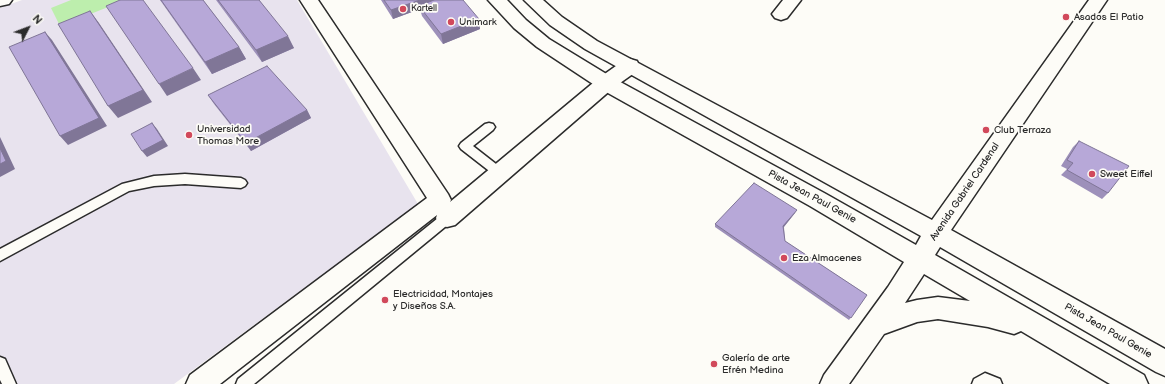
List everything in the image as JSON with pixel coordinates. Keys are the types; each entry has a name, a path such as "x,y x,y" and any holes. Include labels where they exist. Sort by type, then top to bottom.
{"street":[{"path":"199,384 440,200 309,0"},
{"name":"Pista Jean Paul Genie","path":"496,0 520,24 543,43 606,83 920,258 1135,384"},
{"name":"Pista Jean Paul Genie","path":"533,0 556,21 591,45 936,233 1165,363"},
{"path":"781,14 792,0"},
{"name":"Avenida Gabriel Cardenal","path":"833,384 897,295 936,233 1098,0"},
{"path":"447,218 606,83 630,66"},
{"path":"875,325 917,311 938,308 988,315 1049,334"}],"lane":[{"path":"489,127 465,146 500,174"},
{"path":"0,255 126,187 154,181 185,179 241,184"},
{"path":"243,384 447,218"},
{"path":"0,364 8,384"},
{"path":"979,384 985,380 995,384"}],"shaded area":[{"name":"Universidad Thomas More","path":"22,0 297,0 418,204 174,384 0,384 0,8"}],"green space":[{"path":"71,0 126,0 60,26 51,8"}],"building":[{"path":"120,0 143,0 193,68 159,84 106,6"},
{"path":"161,0 203,0 239,47 205,62"},
{"path":"218,0 259,0 288,36 256,50"},
{"path":"384,0 420,0 391,10"},
{"name":"Unimark","path":"434,0 463,0 479,19 441,34 419,6"},
{"path":"90,11 143,90 108,106 58,24"},
{"path":"45,32 99,118 60,136 9,47"},
{"path":"267,66 307,110 246,143 208,95"},
{"path":"152,123 163,140 142,151 131,134"},
{"name":"Sweet Eiffel","path":"1079,141 1129,166 1108,193 1067,170 1073,163 1067,160"},
{"path":"0,148 6,161 0,164"},
{"path":"754,183 797,210 783,226 785,241 867,295 851,318 715,224"}],"place":[{"name":"Kartell","path":"403,9"},
{"name":"Asados El Patio","path":"1066,17"},
{"name":"Unimark","path":"451,22"},
{"name":"Club Terraza","path":"986,130"},
{"name":"Universidad Thomas More","path":"189,135"},
{"name":"Sweet Eiffel","path":"1092,174"},
{"name":"Eza Almacenes","path":"784,258"},
{"name":"Electricidad, Montajes y Diseños S.A.","path":"385,300"},
{"name":"Galería de arte Efrén Medina","path":"714,364"}]}
